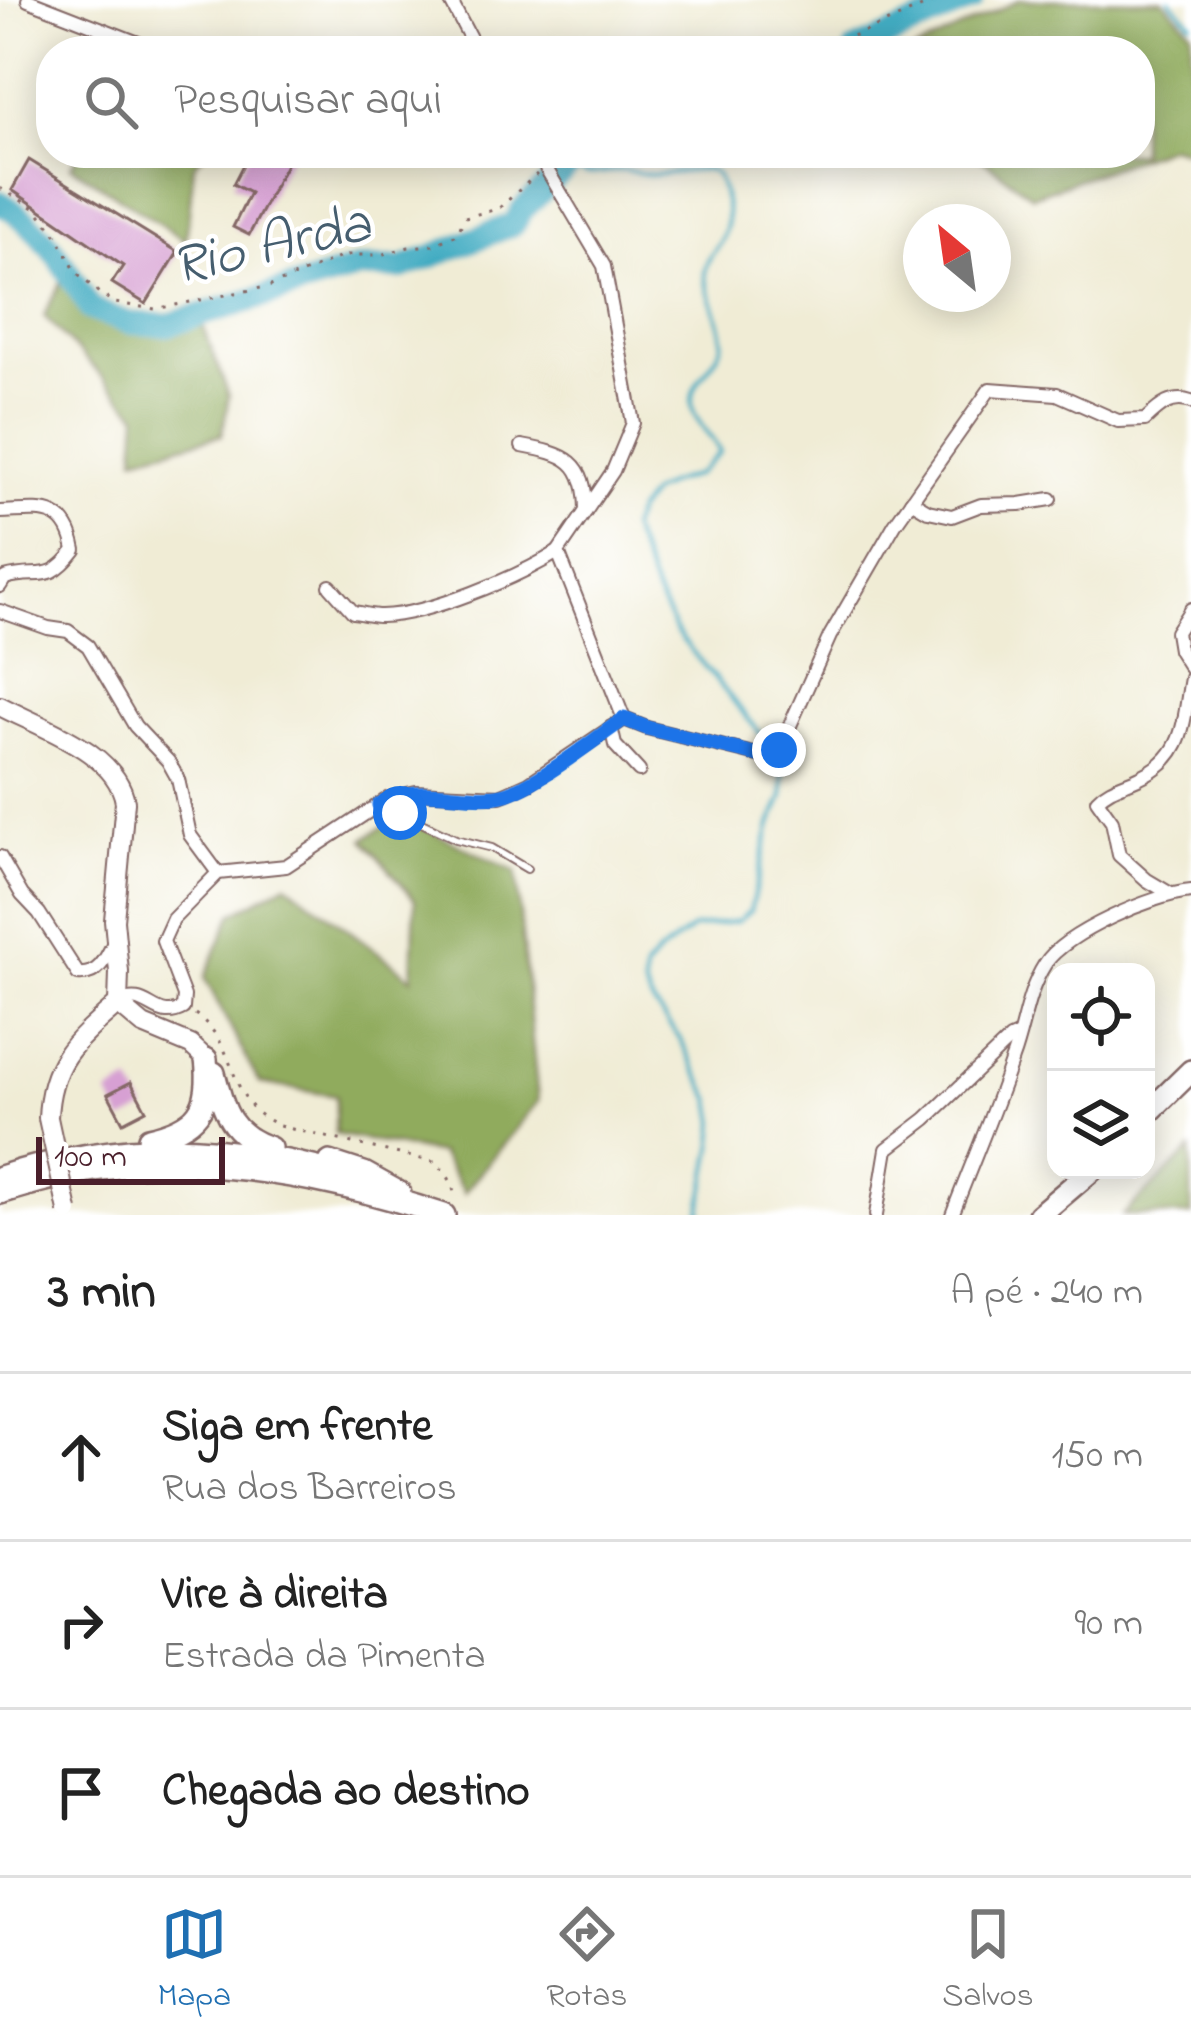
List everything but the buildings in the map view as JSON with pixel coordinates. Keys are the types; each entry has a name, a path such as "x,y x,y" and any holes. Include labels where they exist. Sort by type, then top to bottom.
{"main road":[{"path":"93,1172 125,1161 192,1160 211,1149 220,1132 213,1104 215,1076 206,1059"},
{"path":"1155,1106 1191,1072"},
{"path":"0,1174 35,1157 176,1131 213,1104"},
{"path":"213,1104 238,1130 266,1148 347,1167 400,1193"},
{"path":"0,1174 89,1153 176,1146 275,1157 441,1208"},
{"path":"211,1149 234,1170"},
{"path":"0,1193 74,1174 165,1166 304,1180 441,1208"},
{"path":"1039,1215 1081,1179"}],"street":[{"path":"28,0 120,36"},
{"path":"450,0 469,36"},
{"path":"330,586 353,612 382,616 443,604 534,567 558,552 613,471 633,423 604,266 546,168"},
{"path":"558,552 624,719 766,757 779,750 830,636 895,524 990,389 1057,394 1118,421 1145,420 1164,402 1191,402"},
{"path":"522,446 560,453 574,463 583,481 586,511"},
{"path":"911,501 952,516 981,505 1051,499"},
{"path":"0,512 53,512 69,530 75,550 56,571 16,574 0,586"},
{"path":"1191,609 1176,632 1179,650 1191,669"},
{"path":"0,611 68,631 88,646 135,727 168,761 178,779 190,835 218,873"},
{"path":"1169,892 1119,856 1112,821 1097,800 1107,790 1145,775 1172,752 1184,729 1191,678"},
{"path":"0,706 99,758 122,787 114,920 118,1004 143,1024 190,1045 206,1059"},
{"path":"68,1213 48,1118 49,1093 58,1066 69,1049 128,998 139,998 163,1013 183,1008 184,996 163,941 173,919 218,873 286,866 389,798 416,792 500,796 529,783 624,719"},
{"path":"611,728 615,745 640,771"},
{"path":"0,857 78,974 99,968 116,940"},
{"path":"952,1215 1014,1054 1026,1002 1047,960 1069,938 1169,892 1191,891"},
{"path":"877,1215 887,1149 1018,1035"}],"lane":[{"path":"379,805 456,839 492,848 527,868"}],"path":[{"path":"847,36 937,0"},
{"path":"0,188 36,209 55,232 76,272 100,294 115,303 155,309 271,286 346,255 380,255 434,245 458,234 465,217 498,209 546,168"},
{"path":"183,1008 211,1026 257,1114 279,1126 434,1162 453,1185 441,1208"}],"green space":[{"path":"1019,0 1163,0 1191,30 1191,152 1170,146 1155,151 1155,36 945,36"},
{"path":"74,168 194,168 186,241"},
{"path":"994,168 1109,168 1032,196"},
{"path":"61,281 86,313 127,329 168,330 201,320 229,396 222,435 135,457 138,414 44,316"},
{"path":"399,816 516,872 538,1101 464,1193 440,1154 335,1134 336,1096 259,1083 205,978 232,914 287,883 412,978 415,900 364,839"},
{"path":"1191,1150 1191,1215 1123,1215"}],"waterway":[{"name":"Rio Arda","path":"889,36 972,0"},
{"path":"1170,0 1191,22"},
{"name":"Rio Arda","path":"0,202 29,223 52,249 90,309 129,323 167,325 360,268 402,268 514,224 522,210 566,168"},
{"path":"570,168 587,174 622,170 654,175 707,169 720,183 725,228 705,271 722,344 696,387 692,403 695,416 720,452 696,475 652,493 630,528 676,632 770,745"},
{"path":"700,1215 714,1143 712,1100 680,1039 652,1002 644,986 645,969 693,928 738,921 750,911 771,824 783,797 780,761"}],"route":[{"path":"400,813 379,805 416,792 500,796 529,783 624,719 766,757 779,750"}]}
